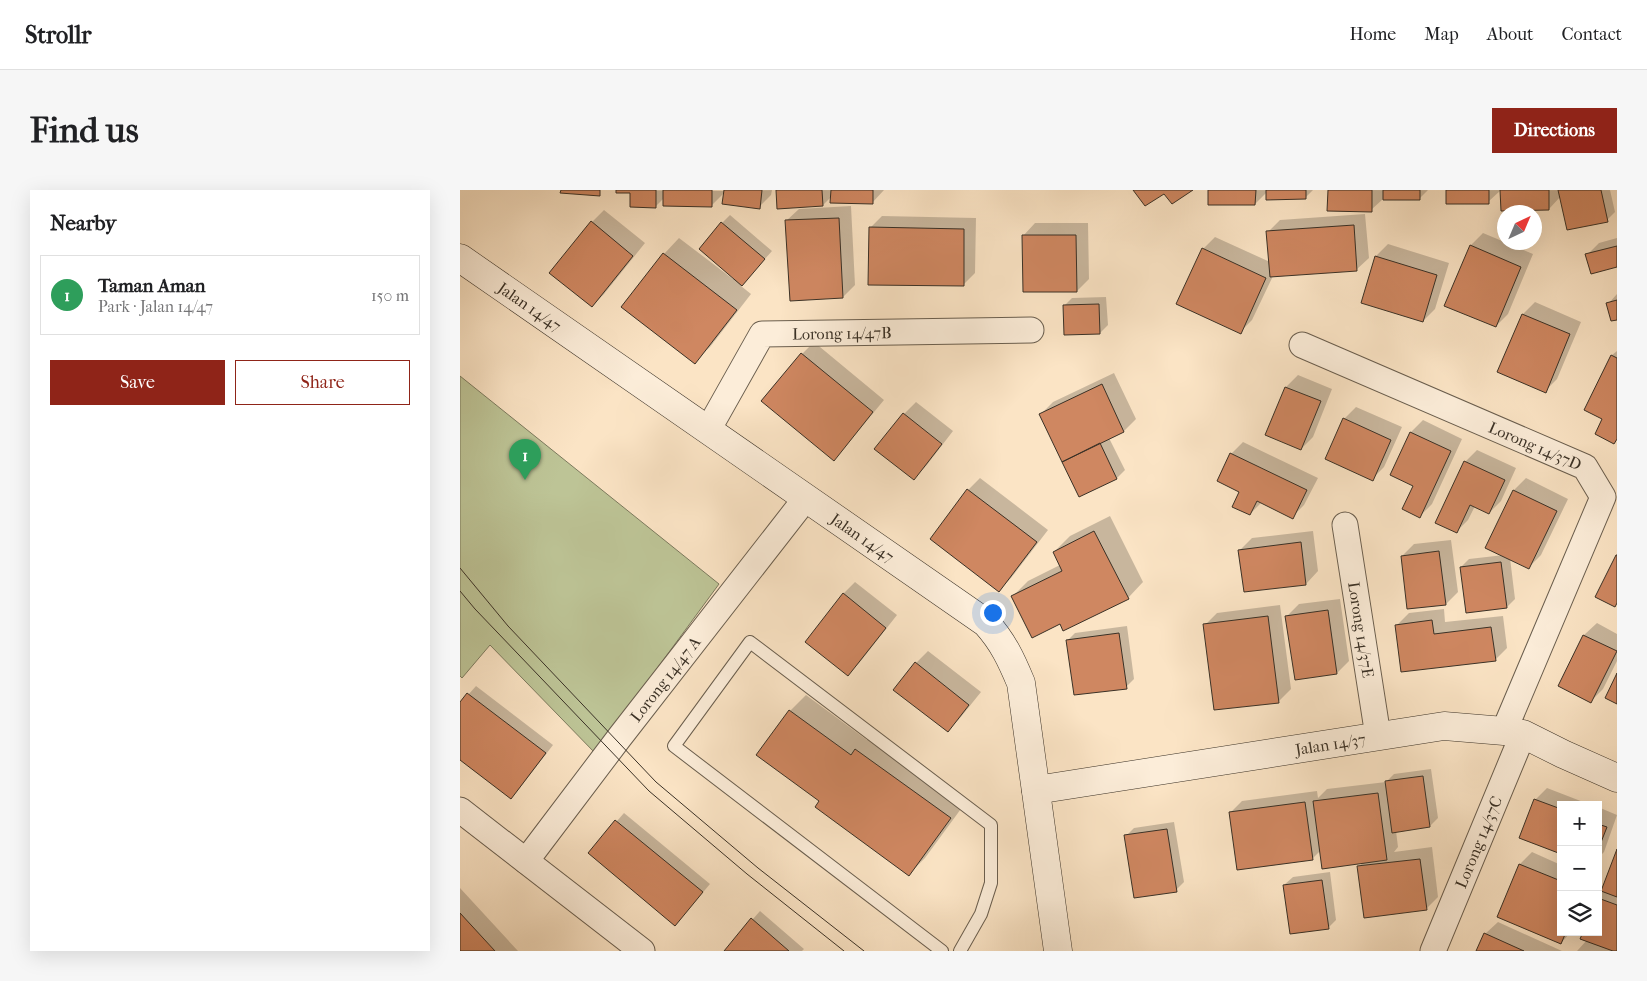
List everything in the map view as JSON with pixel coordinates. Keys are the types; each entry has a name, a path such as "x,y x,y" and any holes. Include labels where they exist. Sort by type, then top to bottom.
{"street":[{"name":"Jalan 14/47","path":"460,258 986,623 999,637 1008,652 1021,683 1058,951"},
{"name":"Lorong 14/47B","path":"708,430 762,334 1032,330"},
{"name":"Lorong 14/37D","path":"1302,345 1585,467 1603,497 1514,732"},
{"name":"Lorong 14/47 A","path":"526,862 806,498"},
{"name":"Lorong 14/37E","path":"1345,525 1378,736"},
{"name":"Jalan 14/37","path":"1036,790 1444,726 1514,732 1617,778"},
{"name":"Lorong 14/37C","path":"1433,951 1514,732"},
{"path":"460,810 642,951"}],"lane":[{"path":"942,951 674,746 750,642 991,825 991,882 982,914 960,951"}],"green space":[{"path":"460,376 719,584 595,753 490,645 462,678 460,676"}],"building":[{"path":"561,190 600,190 600,196 560,193"},
{"path":"616,190 656,190 656,208 630,207 630,193 616,193"},
{"path":"663,190 712,190 712,207 663,206"},
{"path":"724,190 762,190 760,209 722,204"},
{"path":"776,190 822,190 823,206 777,209"},
{"path":"831,190 873,190 873,204 830,203"},
{"path":"1133,190 1193,190 1172,204 1164,194 1145,206"},
{"path":"1208,190 1256,190 1255,205 1208,205"},
{"path":"1266,190 1306,190 1306,199 1266,200"},
{"path":"1328,190 1372,190 1372,212 1327,211"},
{"path":"1383,190 1420,190 1420,200 1383,200"},
{"path":"1446,190 1489,190 1489,204 1446,204"},
{"path":"1500,190 1549,190 1549,210 1542,210 1542,205 1501,205"},
{"path":"1558,190 1601,190 1608,222 1567,230"},
{"path":"839,218 843,298 790,301 785,220"},
{"path":"591,221 633,256 592,307 549,273"},
{"path":"721,222 765,259 742,286 699,249"},
{"path":"1354,225 1357,271 1270,277 1266,231"},
{"path":"869,227 964,229 964,286 868,285"},
{"path":"1022,235 1076,235 1077,292 1023,292"},
{"path":"1470,245 1521,267 1496,327 1444,306"},
{"path":"1617,246 1617,267 1591,274 1585,254"},
{"path":"1202,248 1266,278 1241,334 1176,304"},
{"path":"663,253 737,310 695,364 621,307"},
{"path":"1375,256 1437,275 1423,322 1361,303"},
{"path":"1617,300 1617,320 1611,321 1606,303"},
{"path":"1099,304 1100,334 1064,335 1063,305"},
{"path":"1522,314 1570,334 1546,393 1497,372"},
{"path":"801,353 873,412 834,461 761,401"},
{"path":"1611,355 1617,358 1617,439 1614,444 1595,434 1602,419 1584,410"},
{"path":"1102,384 1124,432 1062,462 1039,414"},
{"path":"1285,387 1321,401 1301,450 1265,435"},
{"path":"903,413 942,444 914,480 874,449"},
{"path":"1343,418 1391,440 1373,481 1325,459"},
{"path":"1410,432 1451,451 1420,518 1402,509 1413,486 1390,475"},
{"path":"1100,443 1117,479 1079,497 1062,462"},
{"path":"1230,453 1307,490 1293,519 1257,501 1250,515 1232,507 1239,492 1217,481"},
{"path":"1464,461 1505,480 1489,514 1470,505 1457,533 1435,523"},
{"path":"967,489 1037,542 999,592 930,539"},
{"path":"1513,490 1557,511 1529,569 1485,548"},
{"path":"1094,531 1129,599 1063,631 1060,624 1032,638 1011,596 1062,571 1053,552"},
{"path":"1301,542 1306,585 1244,592 1238,550"},
{"path":"1439,551 1446,605 1407,609 1401,556"},
{"path":"1616,555 1617,603 1615,607 1595,597"},
{"path":"1501,562 1507,608 1466,613 1460,567"},
{"path":"843,593 886,628 848,676 805,642"},
{"path":"1328,610 1337,674 1295,680 1285,616"},
{"path":"1268,616 1279,703 1214,710 1203,624"},
{"path":"1432,620 1434,634 1491,627 1496,661 1401,672 1395,625"},
{"path":"1119,633 1127,689 1074,695 1066,640"},
{"path":"1583,635 1617,651 1591,703 1558,686"},
{"path":"915,662 969,705 948,732 893,690"},
{"path":"1617,673 1617,704 1605,698"},
{"path":"467,693 546,753 511,799 460,760 460,702"},
{"path":"789,710 851,755 855,749 951,818 909,876 815,807 819,801 756,755"},
{"path":"1423,776 1430,827 1392,833 1385,781"},
{"path":"1378,793 1387,860 1322,869 1313,801"},
{"path":"1534,799 1557,808 1557,852 1519,838"},
{"path":"1305,802 1313,860 1237,870 1229,812"},
{"path":"615,820 703,892 675,926 588,853"},
{"path":"1602,825 1607,827 1602,840"},
{"path":"1167,829 1177,892 1134,898 1124,835"},
{"path":"1617,849 1617,897 1602,891"},
{"path":"1420,859 1427,910 1364,918 1357,866"},
{"path":"1519,864 1557,879 1557,936 1564,936 1561,944 1497,917"},
{"path":"1322,880 1329,929 1290,934 1283,885"},
{"path":"1602,899 1617,905 1617,951 1580,939 1581,936 1602,936"},
{"path":"460,913 495,951 460,951"},
{"path":"751,918 789,951 724,951"},
{"path":"1484,933 1524,951 1476,951"}],"tram line":[{"path":"460,568 508,626 656,782 758,868 864,951"},
{"path":"460,591 649,791 747,874 844,951"}],"place":[{"name":"Taman Aman","path":"525,480"}]}
